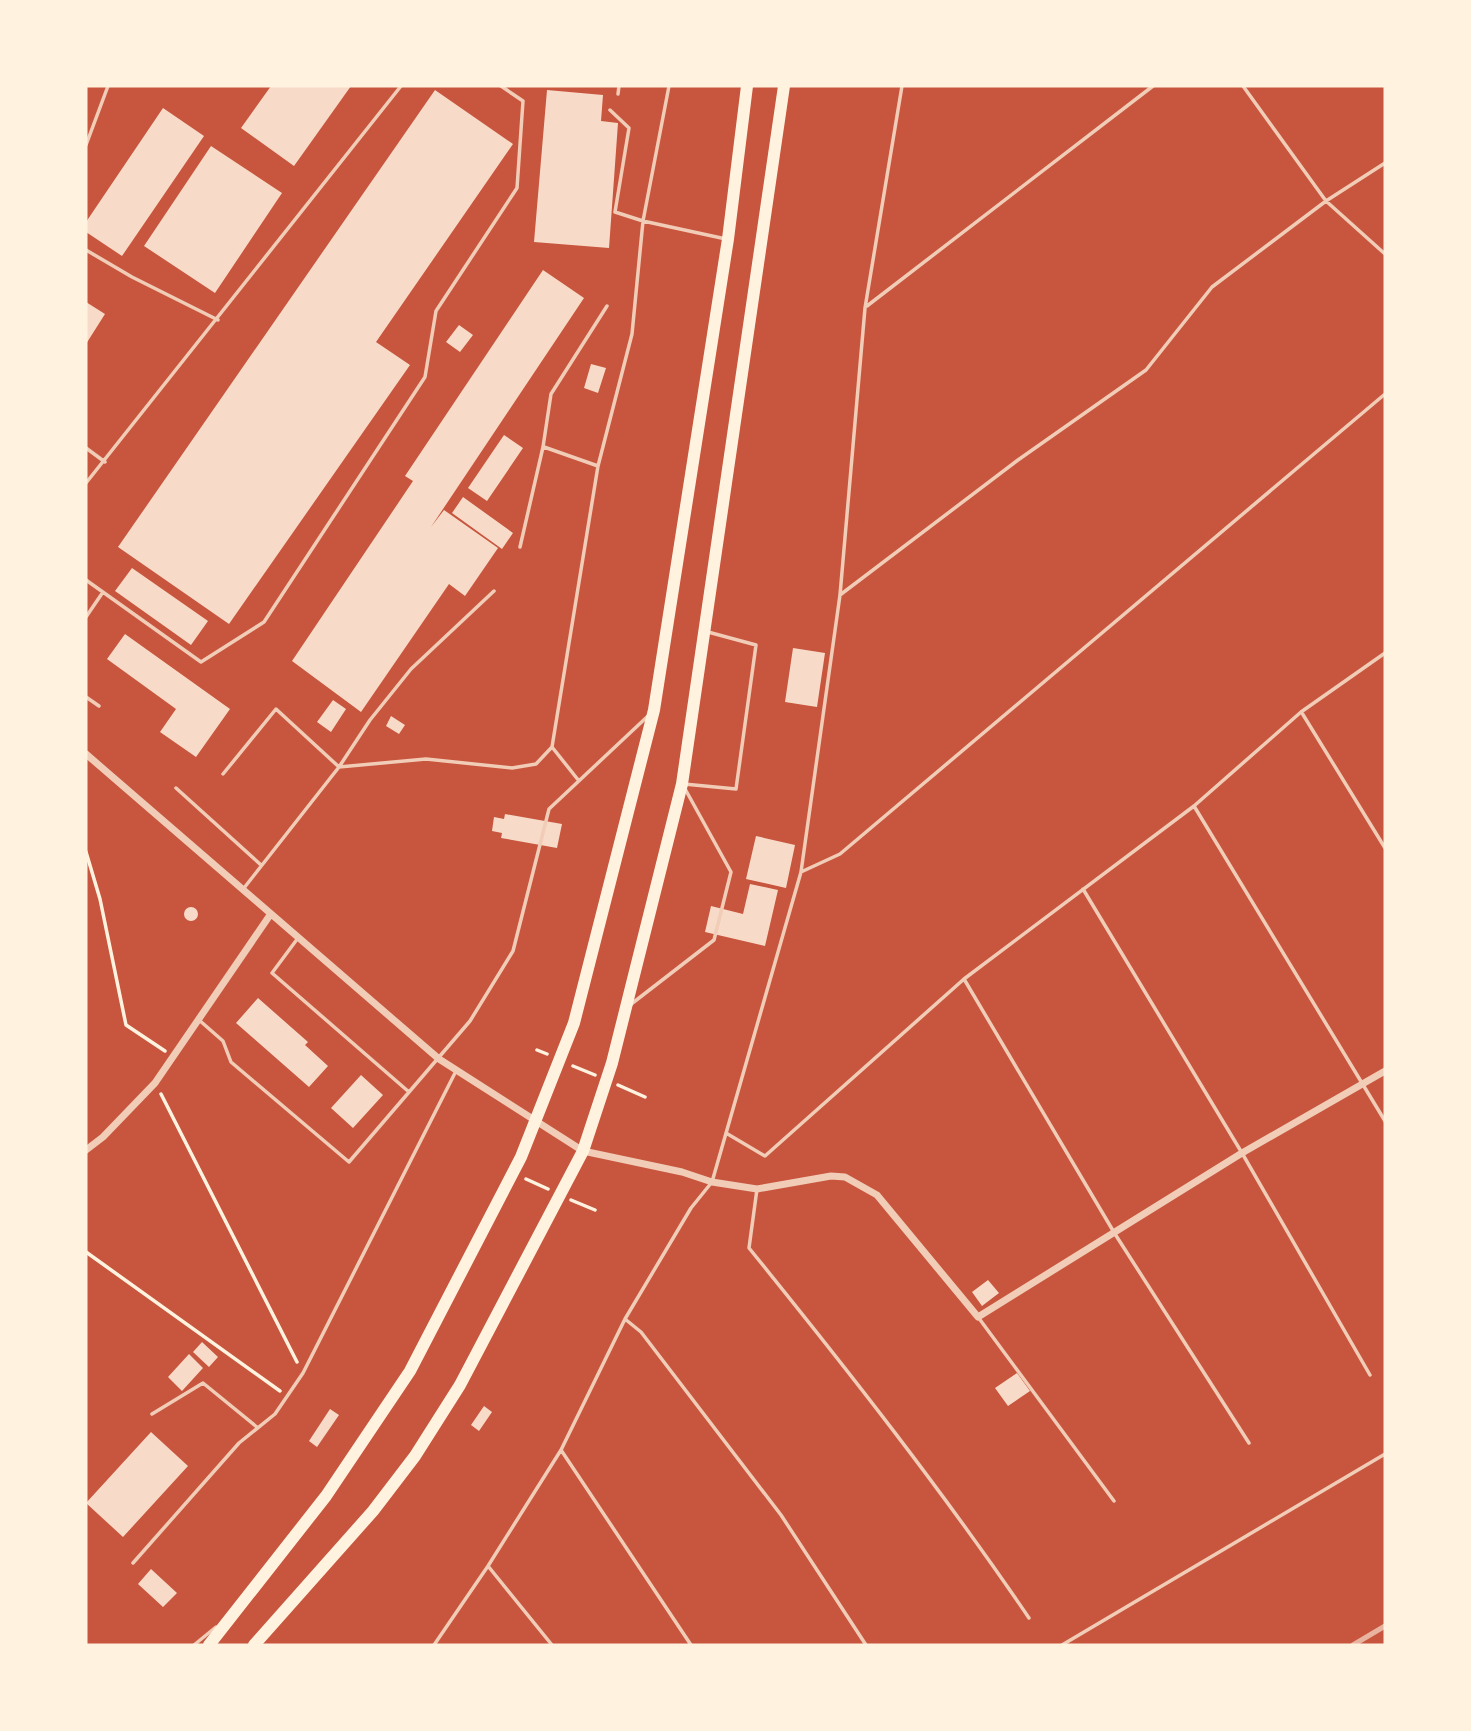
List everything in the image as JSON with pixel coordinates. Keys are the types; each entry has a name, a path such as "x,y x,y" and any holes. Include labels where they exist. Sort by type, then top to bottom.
{"main road":[{"path":"209,1645 244,1603 363,1445 410,1371 537,1122 574,1023 654,710 729,239 747,86"},
{"path":"254,1645 373,1511 415,1457 460,1385 583,1151 607,1080 682,784 784,86"}],"street":[{"path":"86,754 270,915 456,1071 583,1151 682,1172 712,1182 757,1189 831,1175 863,1184 877,1195 978,1317 1242,1153 1385,1071"},
{"path":"86,1150 103,1137 175,1058 198,1019 270,915"}],"lane":[{"path":"86,145 108,86"},
{"path":"86,483 401,86"},
{"path":"86,580 201,662 264,622 425,377 436,311 517,188 523,102 501,86"},
{"path":"618,94 619,86"},
{"path":"223,774 276,709 339,767 426,759 512,768 536,764 552,747 598,466 632,334 643,221 669,86"},
{"path":"434,1645 488,1566 561,1450 625,1319 691,1208 712,1182 801,872 840,595 865,308 902,86"},
{"path":"865,308 1153,86"},
{"path":"1243,86 1326,201 1385,254"},
{"path":"610,110 629,128 615,212 643,221 729,239"},
{"path":"840,595 1018,460 1146,370 1212,287 1326,201 1385,163"},
{"path":"86,250 218,320"},
{"path":"520,547 543,447 551,394 607,306"},
{"path":"801,872 840,854 1385,394"},
{"path":"543,447 598,466"},
{"path":"86,448 105,462"},
{"path":"242,891 411,669 494,591"},
{"path":"86,617 103,592"},
{"path":"682,784 736,789 756,645 705,631"},
{"path":"726,1133 765,1156 964,979 1194,806 1301,712 1385,653"},
{"path":"86,697 99,706"},
{"path":"198,1019 223,1041 232,1062 349,1162 470,1021 513,951 549,809 654,710"},
{"path":"1301,712 1385,848"},
{"path":"552,747 579,781"},
{"path":"625,1008 714,940 731,872 682,784"},
{"path":"176,788 261,865"},
{"path":"1194,806 1385,1121"},
{"path":"1083,889 1242,1153 1370,1375"},
{"path":"298,938 272,973 409,1093"},
{"path":"964,979 1115,1234 1249,1443"},
{"path":"133,1563 239,1443 275,1414 303,1374 456,1071"},
{"path":"757,1189 749,1248 876,1405 965,1523 1029,1619"},
{"path":"978,1317 1114,1501"},
{"path":"625,1319 641,1332 781,1515 866,1645"},
{"path":"152,1415 203,1383 258,1428"},
{"path":"561,1450 691,1645"},
{"path":"1062,1645 1385,1454"},
{"path":"488,1566 552,1645"},
{"path":"194,1645 244,1603"}],"path":[{"path":"86,852 100,899 126,1025 175,1058"},
{"path":"537,1050 645,1097"},
{"path":"155,1083 303,1374"},
{"path":"86,1252 288,1396"}],"building":[{"path":"271,86 351,86 294,166 241,128"},
{"path":"435,90 513,144 376,342 410,365 229,624 118,547"},
{"path":"547,90 603,95 601,121 618,123 609,248 534,242"},
{"path":"163,108 204,136 122,256 86,232 86,222"},
{"path":"211,146 282,193 215,293 144,246"},
{"path":"543,270 584,298 431,527 444,510 498,548 465,596 449,584 361,712 292,661 413,481 405,476"},
{"path":"86,302 105,314 86,344"},
{"path":"459,325 473,335 460,352 446,342"},
{"path":"591,364 606,368 598,393 584,388"},
{"path":"504,435 523,448 487,501 468,488"},
{"path":"463,497 513,533 502,549 452,513"},
{"path":"132,568 208,621 191,645 115,591"},
{"path":"125,634 230,709 196,757 160,732 176,709 107,659"},
{"path":"793,648 825,653 817,707 785,702"},
{"path":"333,700 346,709 331,732 317,722"},
{"path":"391,716 405,725 399,734 386,726"},
{"path":"505,814 562,824 557,848 501,838 502,833 492,831 494,817 504,819"},
{"path":"756,836 795,845 786,888 746,879"},
{"path":"750,884 778,890 765,946 705,932 711,906 743,914"},
{"path":"188,907 194,907 198,914 194,921 188,921 184,917 184,911"},
{"path":"258,998 308,1042 305,1045 328,1066 309,1087 236,1023"},
{"path":"361,1075 383,1095 353,1128 331,1108"},
{"path":"988,1280 999,1293 982,1306 972,1292"},
{"path":"202,1342 218,1357 209,1367 193,1352"},
{"path":"189,1354 203,1368 182,1391 168,1377"},
{"path":"1017,1373 1030,1391 1008,1406 995,1388"},
{"path":"484,1406 492,1412 479,1431 471,1425"},
{"path":"330,1409 339,1415 317,1447 309,1441"},
{"path":"151,1432 188,1466 123,1537 86,1503"},
{"path":"151,1569 177,1593 163,1607 138,1584"}],"railway":[{"path":"1353,1645 1385,1626"}]}
